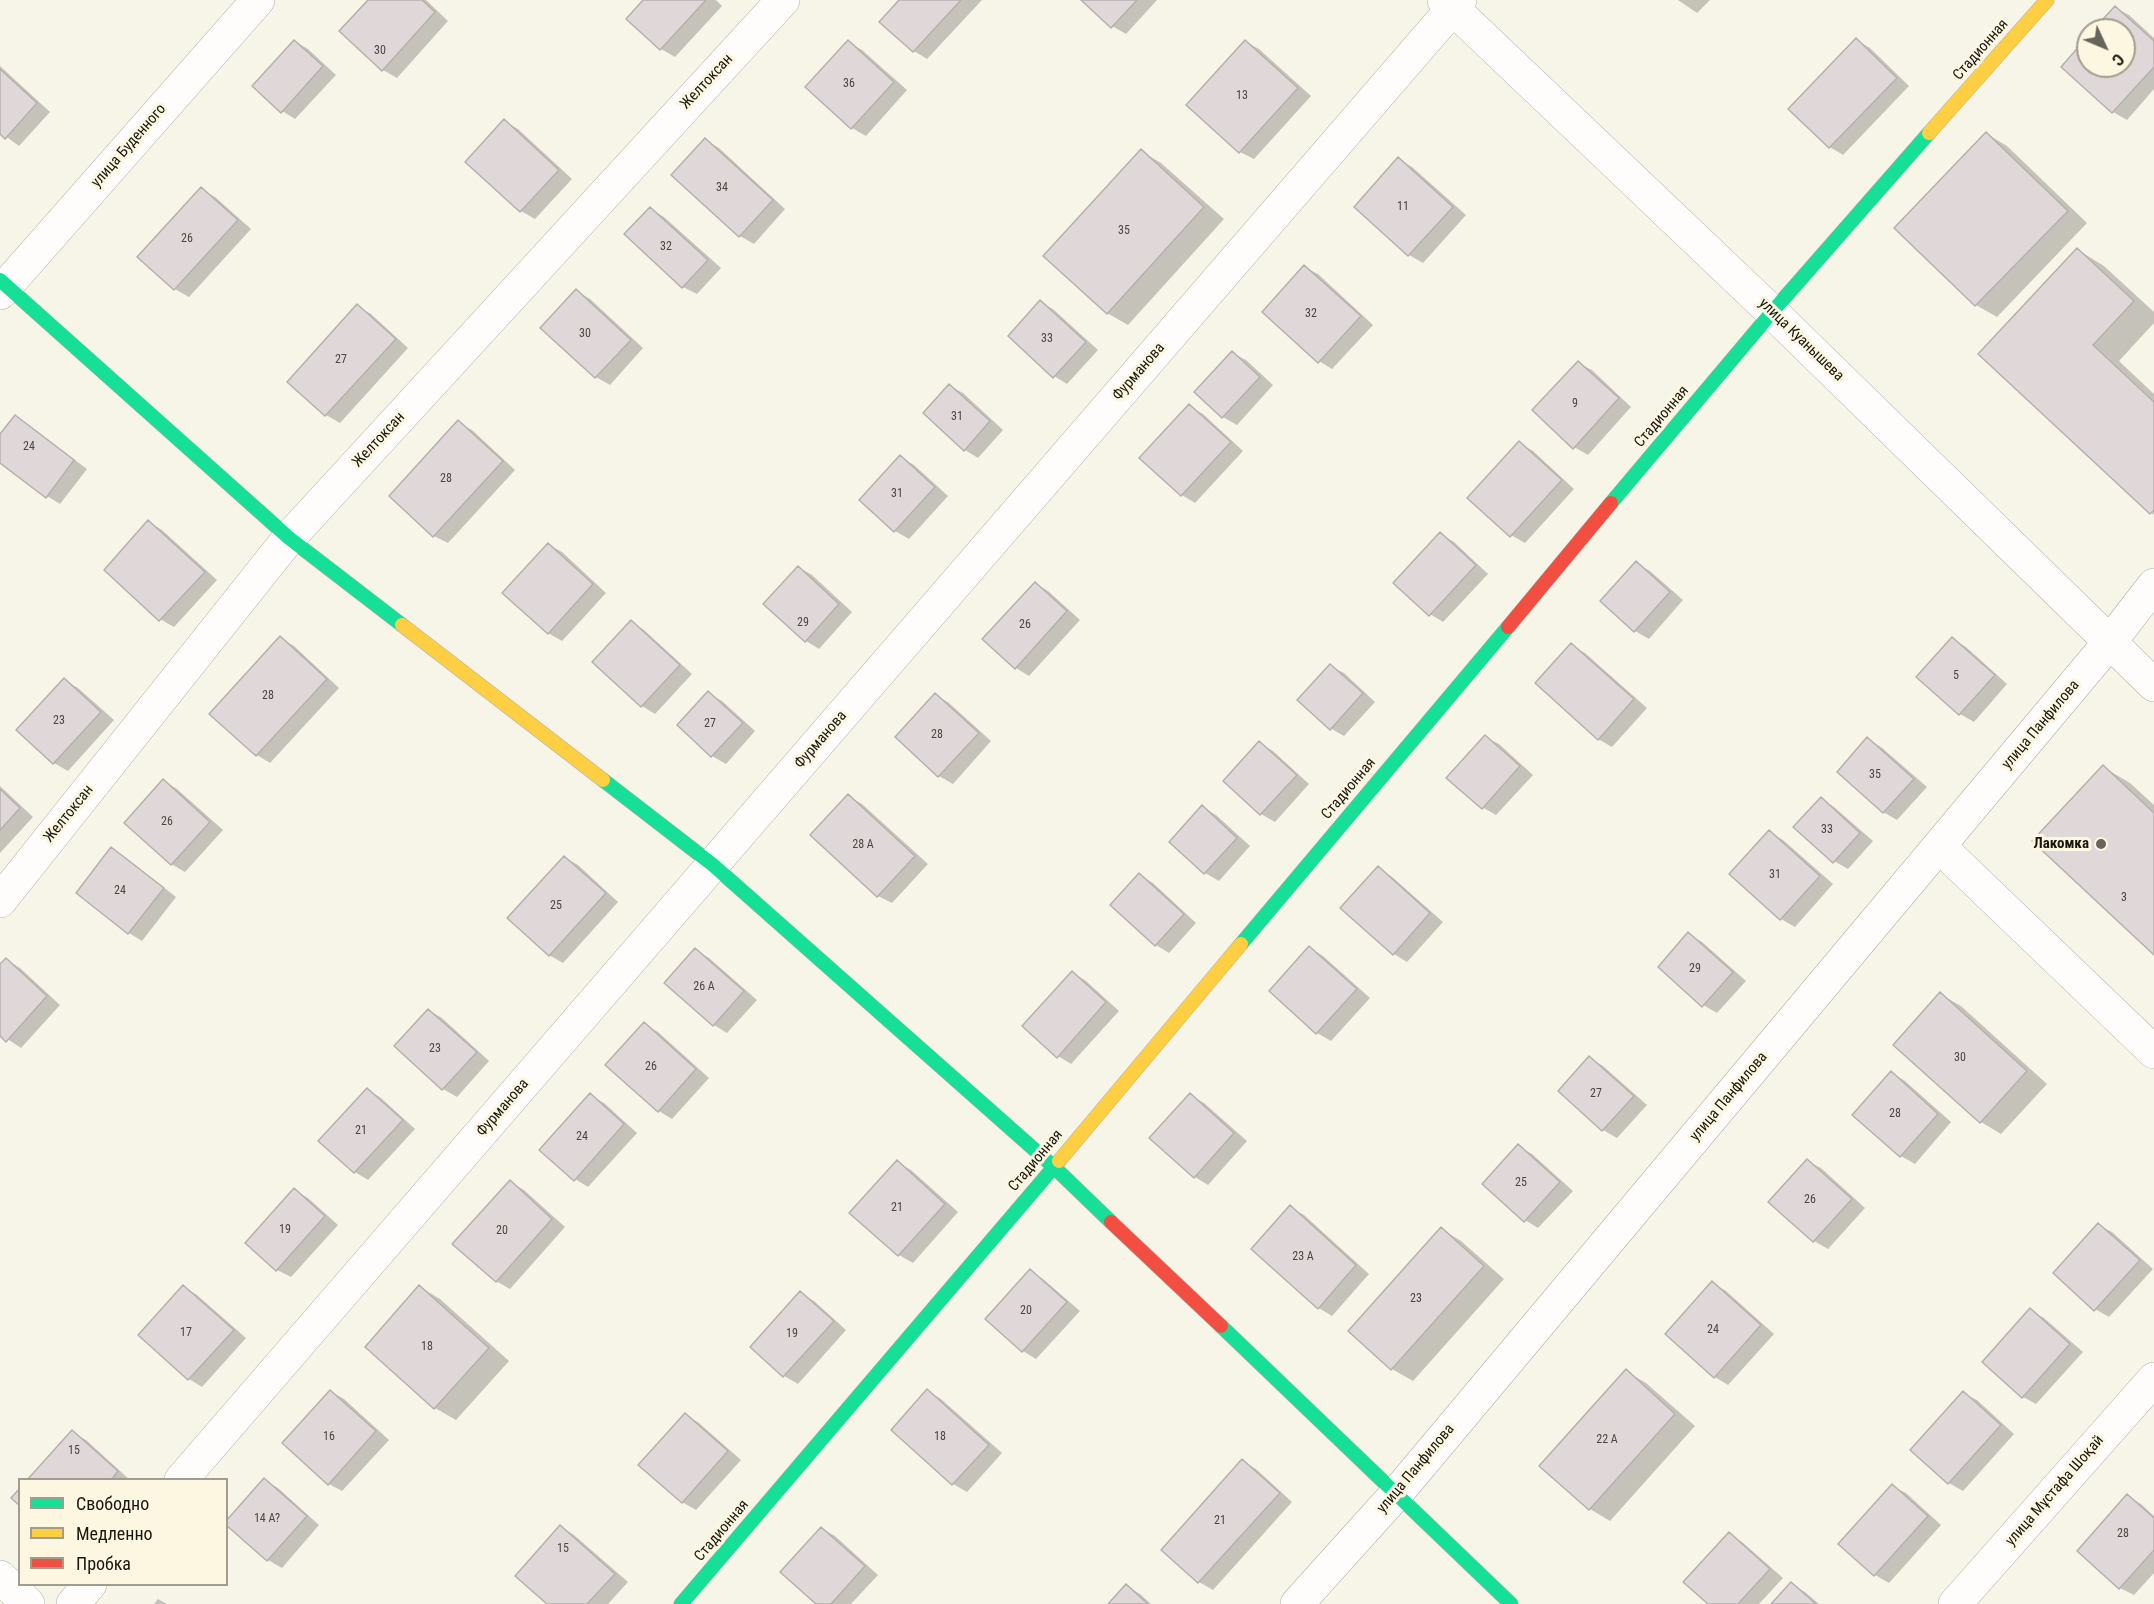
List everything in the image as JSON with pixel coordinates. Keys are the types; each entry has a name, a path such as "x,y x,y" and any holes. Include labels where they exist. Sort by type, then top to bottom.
{"street":[{"name":"улица Буденного","path":"2,286 258,0"},
{"name":"Желтоксан","path":"0,901 289,538 783,0"},
{"name":"Стадионная","path":"681,1604 1054,1167 1772,312 2047,0"},
{"name":"улица Куанышева","path":"1452,3 2154,685"},
{"name":"Фурманова","path":"182,1478 713,865 1452,3"},
{"path":"2,286 289,538 713,865 1054,1167 1511,1604"},
{"name":"улица Панфилова","path":"1297,1604 1397,1493 2109,643 2154,585"},
{"path":"1939,846 2154,1052"},
{"name":"улица Мұстафа Шоқай","path":"1955,1604 2154,1379"},
{"path":"0,1577 28,1604"},
{"path":"74,1604 88,1586"}],"building":[{"path":"368,0 422,0 435,12 382,71 339,31"},
{"path":"643,0 706,0 660,50 626,19"},
{"path":"899,0 961,0 913,52 879,22"},
{"path":"1081,0 1137,0 1111,28"},
{"path":"2115,6 2128,18 2104,18"},
{"path":"2136,25 2154,41 2154,67 2112,113 2061,67 2076,50 2076,78 2136,78"},
{"path":"1856,38 1897,78 1829,148 1788,109"},
{"path":"294,40 323,66 281,113 252,86"},
{"path":"848,40 894,82 851,129 805,87"},
{"path":"1245,40 1298,88 1239,153 1186,105"},
{"path":"0,69 37,103 5,139 0,134"},
{"path":"504,119 559,170 520,212 465,162"},
{"path":"1986,132 2068,211 1975,306 1894,228"},
{"path":"705,138 773,200 739,237 671,175"},
{"path":"1141,149 1204,207 1107,314 1043,256"},
{"path":"1398,157 1453,207 1408,256 1354,207"},
{"path":"201,187 238,220 174,290 137,257"},
{"path":"650,207 708,260 682,288 624,234"},
{"path":"2077,248 2134,301 2093,345 2154,402 2154,510 2150,514 1978,354"},
{"path":"1304,265 1361,316 1318,363 1262,312"},
{"path":"576,289 631,340 595,378 540,328"},
{"path":"1040,300 1086,342 1053,378 1008,336"},
{"path":"357,304 396,339 325,416 287,382"},
{"path":"1232,351 1260,377 1222,418 1194,392"},
{"path":"1578,361 1619,398 1573,449 1532,410"},
{"path":"949,384 990,421 964,451 923,413"},
{"path":"1189,404 1231,442 1181,496 1139,458"},
{"path":"15,415 74,460 46,498 0,463 0,434"},
{"path":"458,420 503,461 433,537 389,496"},
{"path":"1519,441 1562,480 1510,537 1467,498"},
{"path":"900,455 935,487 894,532 859,500"},
{"path":"148,520 205,572 159,621 104,570"},
{"path":"1440,532 1476,565 1429,616 1393,583"},
{"path":"548,543 593,584 548,634 502,593"},
{"path":"1636,561 1670,592 1634,632 1600,601"},
{"path":"798,566 839,604 805,642 763,604"},
{"path":"1035,582 1067,611 1015,669 982,639"},
{"path":"631,620 680,665 641,707 592,662"},
{"path":"280,636 327,679 256,756 209,714"},
{"path":"1952,637 1995,675 1959,715 1916,677"},
{"path":"1571,643 1634,699 1598,740 1535,683"},
{"path":"1330,664 1363,693 1330,730 1297,700"},
{"path":"64,678 101,712 53,764 16,730"},
{"path":"708,691 743,723 711,757 677,725"},
{"path":"935,693 979,733 938,777 895,737"},
{"path":"1485,735 1520,766 1482,809 1446,778"},
{"path":"1867,737 1914,779 1883,813 1837,772"},
{"path":"1259,741 1297,775 1260,815 1223,781"},
{"path":"2103,765 2154,813 2154,955 2032,841"},
{"path":"163,779 210,822 171,865 124,823"},
{"path":"0,789 20,808 0,830"},
{"path":"848,794 915,856 877,897 810,835"},
{"path":"1821,797 1860,833 1833,863 1793,827"},
{"path":"1202,805 1237,838 1204,874 1169,842"},
{"path":"1769,830 1820,876 1780,920 1729,874"},
{"path":"111,847 164,888 128,934 76,893"},
{"path":"564,856 606,893 549,956 507,918"},
{"path":"1378,866 1430,913 1393,955 1340,908"},
{"path":"1139,873 1184,914 1155,946 1110,905"},
{"path":"1688,932 1733,972 1702,1007 1658,967"},
{"path":"1309,946 1357,989 1316,1034 1269,991"},
{"path":"695,948 744,991 713,1026 664,983"},
{"path":"6,958 47,996 6,1042 0,1036 0,964"},
{"path":"1072,971 1106,1002 1057,1058 1022,1026"},
{"path":"1940,992 2027,1071 1980,1123 1893,1045"},
{"path":"428,1009 477,1052 442,1090 394,1046"},
{"path":"644,1022 696,1069 658,1112 605,1065"},
{"path":"1589,1056 1634,1096 1602,1131 1558,1091"},
{"path":"1891,1071 1938,1114 1900,1157 1852,1115"},
{"path":"367,1088 403,1120 354,1173 318,1141"},
{"path":"590,1093 624,1124 574,1181 539,1150"},
{"path":"1190,1093 1234,1133 1194,1178 1149,1138"},
{"path":"1518,1144 1560,1182 1524,1222 1482,1184"},
{"path":"1807,1159 1852,1199 1813,1242 1768,1202"},
{"path":"897,1160 945,1204 898,1256 849,1213"},
{"path":"510,1180 552,1219 496,1282 452,1244"},
{"path":"294,1188 325,1216 276,1271 245,1243"},
{"path":"1290,1205 1356,1265 1318,1309 1251,1249"},
{"path":"2098,1223 2140,1260 2094,1311 2053,1273"},
{"path":"1441,1227 1484,1266 1391,1370 1348,1331"},
{"path":"1030,1269 1067,1302 1022,1352 985,1319"},
{"path":"1712,1281 1761,1325 1714,1378 1665,1334"},
{"path":"183,1285 234,1330 188,1380 138,1335"},
{"path":"419,1285 489,1348 434,1409 365,1347"},
{"path":"800,1291 834,1321 783,1377 750,1347"},
{"path":"2030,1308 2070,1344 2022,1398 1982,1362"},
{"path":"1626,1369 1675,1414 1589,1510 1539,1466"},
{"path":"927,1389 989,1445 952,1485 891,1430"},
{"path":"330,1390 376,1431 328,1485 282,1443"},
{"path":"1963,1391 2001,1425 1948,1484 1910,1450"},
{"path":"685,1413 728,1451 682,1503 638,1465"},
{"path":"72,1430 118,1471 113,1478 29,1478"},
{"path":"1242,1459 1280,1493 1198,1583 1161,1550"},
{"path":"264,1478 307,1516 267,1561 228,1527 228,1519"},
{"path":"1892,1484 1928,1516 1874,1576 1838,1544"},
{"path":"18,1490 18,1504 11,1498"},
{"path":"2127,1494 2154,1518 2154,1550 2119,1589 2077,1551"},
{"path":"560,1525 615,1574 587,1604 547,1604 515,1576"},
{"path":"821,1527 865,1566 831,1604 816,1604 780,1572"},
{"path":"1729,1532 1770,1569 1738,1604 1708,1604 1683,1582"},
{"path":"1791,1582 1816,1604 1771,1604"},
{"path":"1126,1584 1148,1604 1108,1604"}],"traffic: fast":[{"path":"1611,503 1772,312 1929,133"},
{"path":"0,280 289,538 402,625"},
{"path":"1241,944 1508,627"},
{"path":"603,780 713,865 1054,1167 1111,1222"},
{"path":"681,1604 1059,1161"},
{"path":"1221,1326 1511,1604"}],"traffic: slow":[{"path":"1929,133 2047,0"},
{"path":"402,625 603,780"},
{"path":"1059,1161 1241,944"}],"traffic: jam":[{"path":"1508,627 1611,503"},
{"path":"1111,1222 1221,1326"}],"place":[{"name":"Лакомка","path":"2101,844"}]}
